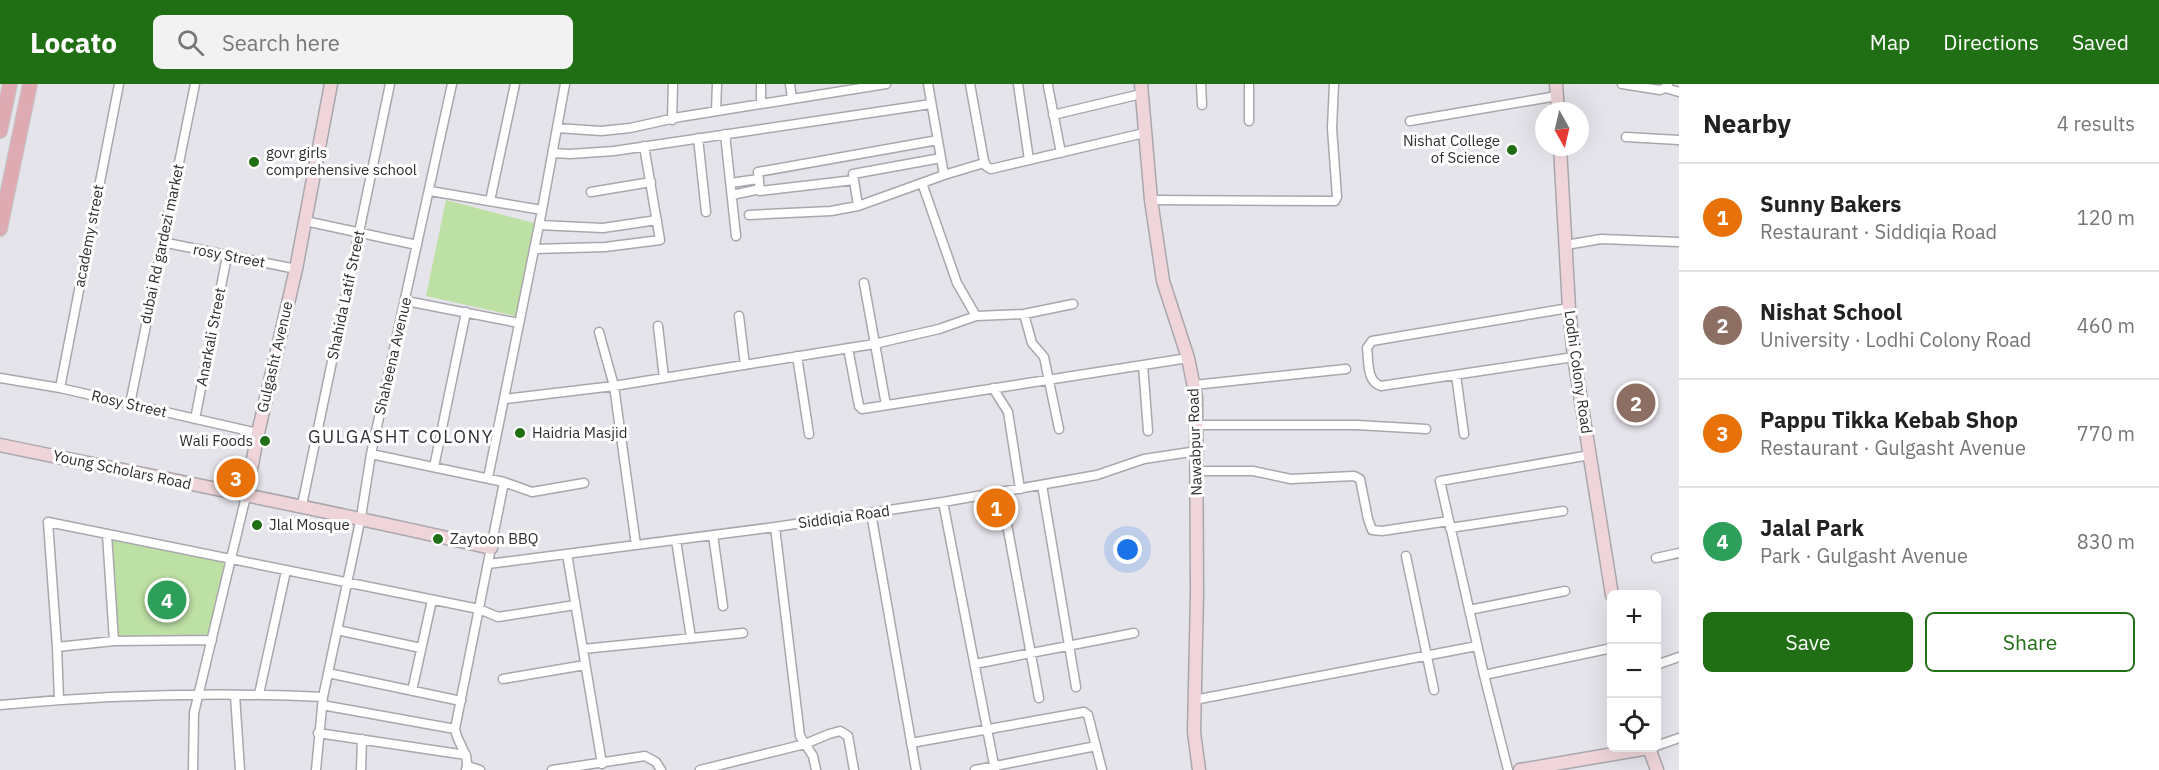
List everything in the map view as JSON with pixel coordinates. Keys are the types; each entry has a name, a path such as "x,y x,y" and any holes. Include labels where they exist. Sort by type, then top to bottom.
{"main road":[{"path":"0,131 10,84"},
{"path":"0,229 30,84"},
{"path":"3,116 22,119"}],"street":[{"name":"academy street","path":"60,388 119,84"},
{"name":"dubai Rd gardezi market","path":"130,404 195,84"},
{"name":"Gulgasht Avenue","path":"193,770 194,713 246,496 258,433 296,269 331,84"},
{"name":"Shahida Latif Street","path":"302,505 390,84"},
{"name":"Shaheena Avenue","path":"316,770 322,701 361,517 371,454 452,84"},
{"path":"490,201 515,84"},
{"path":"488,478 506,399 565,84"},
{"path":"672,120 673,84"},
{"path":"716,111 717,84"},
{"path":"761,84 762,104"},
{"path":"790,84 792,99"},
{"path":"557,128 601,131 792,99 829,88 886,84"},
{"path":"928,84 944,175"},
{"path":"970,84 984,163 991,169 1144,133"},
{"path":"1018,84 1029,160"},
{"path":"1201,84 1202,105"},
{"path":"1249,121 1250,84"},
{"path":"1151,200 1335,201 1337,197 1332,128 1334,84"},
{"path":"1622,84 1653,89 1667,86 1679,92"},
{"path":"1048,86 1061,153"},
{"path":"1410,121 1557,87 1558,102"},
{"path":"1053,115 1141,89"},
{"name":"Nawabpur Road","path":"1141,89 1151,200 1167,297 1188,358 1194,385 1197,425 1194,732 1199,770"},
{"path":"553,153 570,154 644,146 931,104"},
{"path":"725,134 736,236"},
{"path":"1626,137 1679,140"},
{"path":"698,138 706,212"},
{"path":"760,189 758,171 938,140"},
{"path":"534,249 596,248 658,242 660,239 644,146"},
{"name":"Lodhi Colony Road","path":"1561,156 1574,357 1611,590"},
{"path":"858,206 854,173 941,158"},
{"path":"749,215 831,211 858,206 984,163"},
{"path":"731,183 758,179"},
{"path":"732,195 760,189 761,191 854,180"},
{"path":"591,192 651,182"},
{"path":"922,183 957,283 976,316"},
{"path":"430,191 542,210"},
{"path":"539,225 603,228 657,220"},
{"path":"305,221 417,245"},
{"path":"1566,245 1601,238 1679,242"},
{"name":"rosy Street","path":"162,242 296,269"},
{"name":"Anarkali Street","path":"195,418 227,256"},
{"path":"864,283 886,405"},
{"path":"406,301 519,323"},
{"path":"506,399 614,386 874,344 939,329 976,316 1024,314 1073,304"},
{"path":"1569,308 1372,341 1368,346 1371,378 1377,386 1574,357"},
{"path":"434,467 466,312"},
{"path":"1024,314 1032,343 1044,357 1059,429"},
{"path":"739,316 745,364"},
{"path":"657,326 664,378"},
{"path":"598,332 614,386 636,545"},
{"path":"848,348 860,408 1188,358"},
{"path":"797,356 809,434"},
{"path":"1143,365 1148,431"},
{"path":"1194,385 1346,369"},
{"path":"1456,375 1464,434"},
{"name":"Rosy Street","path":"0,378 60,388 258,433"},
{"path":"993,388 1008,412 1020,489"},
{"path":"1197,425 1358,424 1426,429"},
{"name":"Young Scholars Road","path":"0,445 246,496 361,517 491,548"},
{"name":"Siddiqia Road","path":"488,564 775,527 943,502 1096,475 1159,456 1197,451"},
{"path":"371,454 488,478 531,492 584,483"},
{"path":"1508,770 1440,481 1590,455"},
{"path":"1197,471 1253,471 1291,479 1354,476 1360,479 1372,530 1382,531 1563,512"},
{"path":"480,770 467,768 466,755 455,729 504,482"},
{"path":"1042,485 1076,687"},
{"path":"1001,492 1039,698"},
{"path":"943,502 995,768"},
{"path":"871,513 916,770"},
{"path":"59,700 48,522 479,609 498,617 575,605"},
{"path":"775,527 800,736 813,756 816,770"},
{"path":"107,534 114,641"},
{"path":"713,535 723,606"},
{"path":"676,540 691,638"},
{"path":"1656,558 1679,553"},
{"path":"567,554 583,649 596,766"},
{"path":"1406,556 1434,690"},
{"path":"259,694 286,571"},
{"path":"1469,610 1565,591"},
{"path":"412,691 432,600"},
{"path":"337,630 421,648"},
{"path":"583,649 743,633"},
{"path":"975,664 1134,633"},
{"path":"57,647 114,641 212,640"},
{"path":"1194,700 1477,646"},
{"path":"1484,675 1607,649"},
{"path":"1661,663 1679,657"},
{"path":"503,679 585,665"},
{"path":"328,673 461,701"},
{"path":"0,705 59,700 259,694 322,701 455,729"},
{"path":"235,695 240,770"},
{"path":"911,743 1084,712 1088,715 1102,770"},
{"path":"700,770 805,744 840,731 846,733 854,770"},
{"path":"318,733 466,755"},
{"path":"1661,744 1679,738"},
{"path":"361,770 362,740"},
{"path":"975,770 995,768 1096,746"},
{"path":"1520,770 1626,752"},
{"path":"1651,752 1657,770"},
{"path":"552,770 596,766 645,756 656,762 661,770"}],"green space":[{"path":"446,200 542,225 524,318 426,296"},
{"path":"107,534 231,559 212,640 114,641"}],"place":[{"name":"Nishat College of Science","path":"1512,150"},
{"name":"govr girls comprehensive school","path":"254,162"},
{"name":"Nishat School","path":"1636,403"},
{"name":"Haidria Masjid","path":"520,433"},
{"name":"Wali Foods","path":"265,441"},
{"name":"Pappu Tikka Kebab Shop","path":"236,478"},
{"name":"Sunny Bakers","path":"996,508"},
{"name":"Jlal Mosque","path":"257,525"},
{"name":"Zaytoon BBQ","path":"438,539"},
{"name":"Jalal Park","path":"167,600"}],"district":[{"name":"GULGASHT COLONY","path":"401,437"}]}
